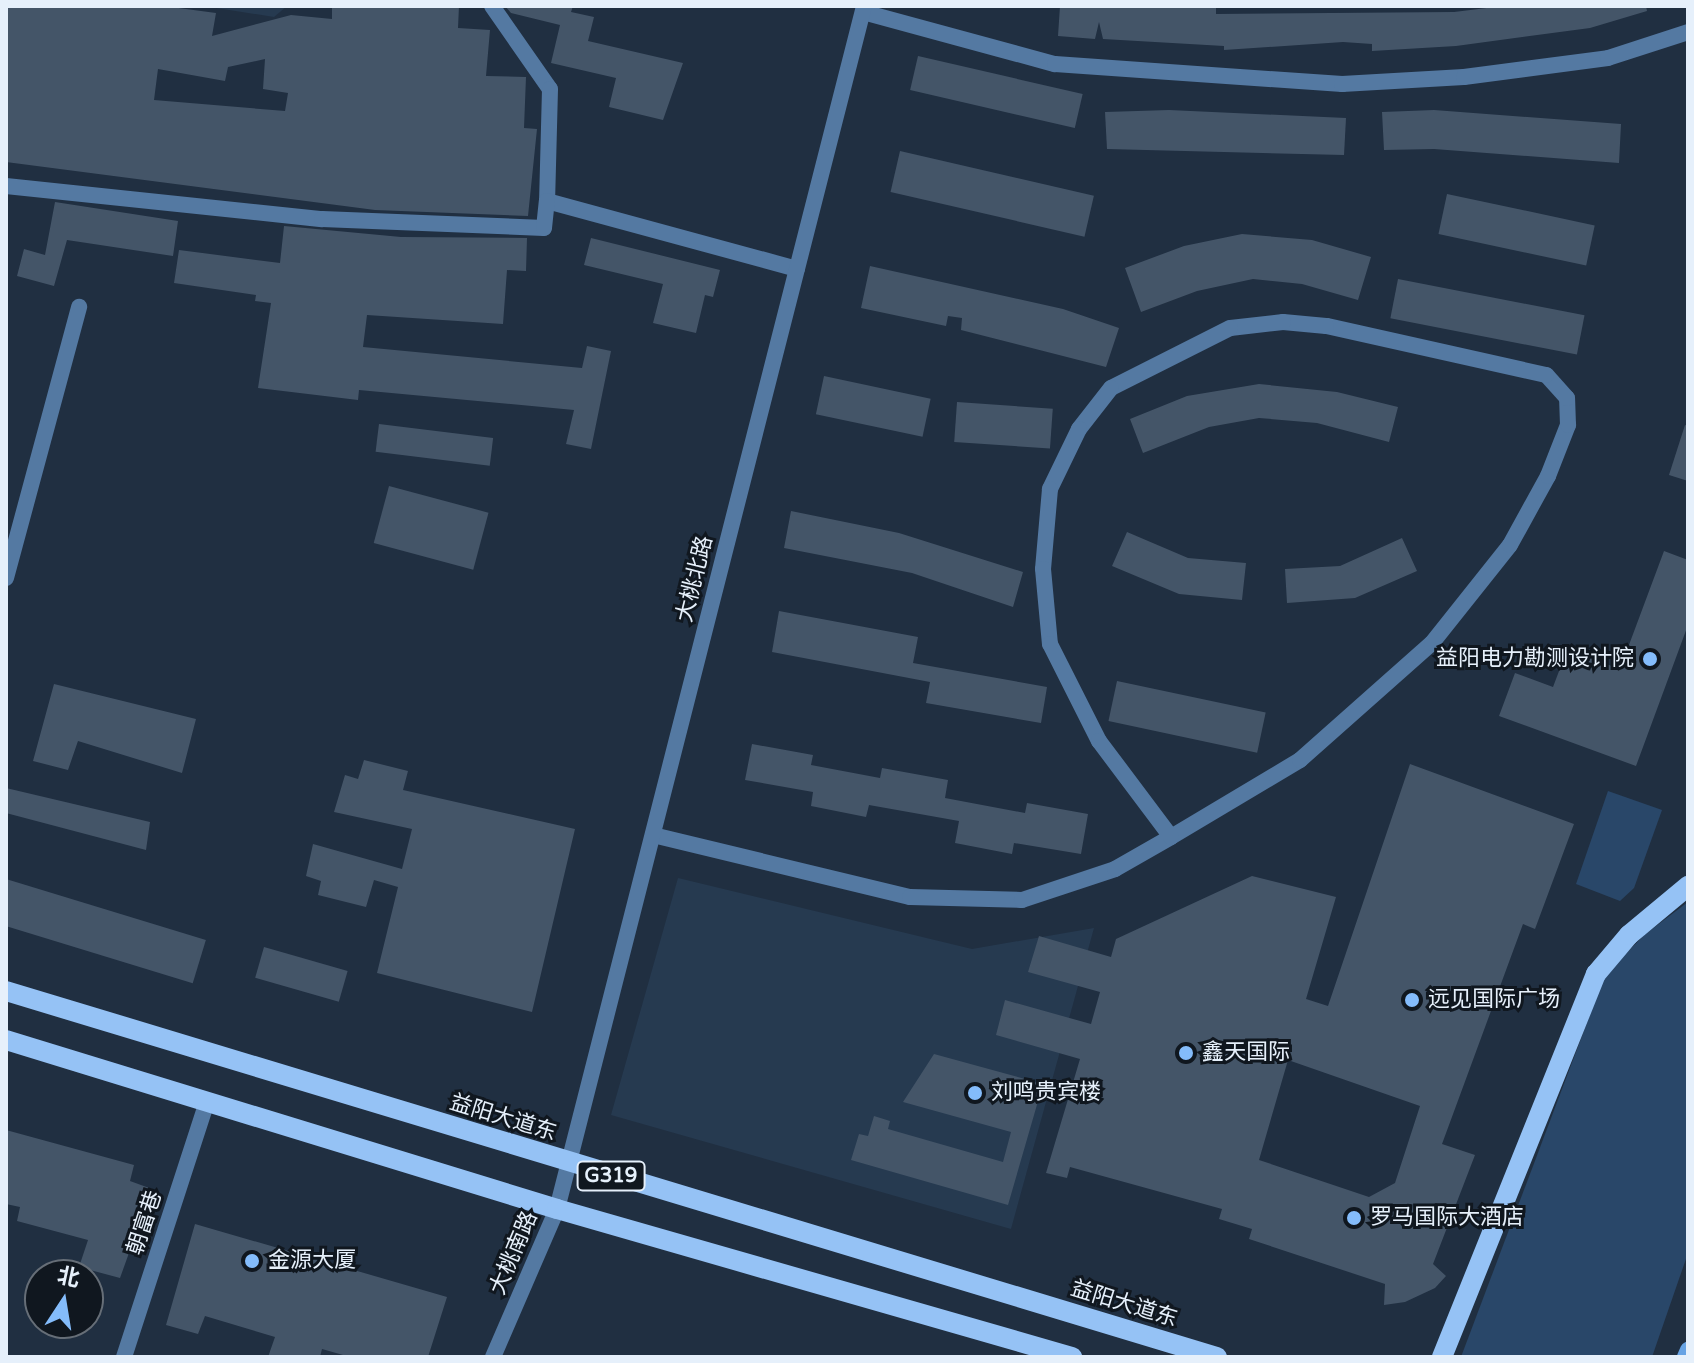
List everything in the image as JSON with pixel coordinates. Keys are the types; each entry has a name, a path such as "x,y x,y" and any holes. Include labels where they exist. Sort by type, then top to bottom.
{"main road":[{"path":"1442,1357 1596,974 1629,935 1688,886"},
{"name":"益阳大道东","path":"6,991 1217,1357"},
{"name":"G319","path":"6,1040 557,1209 1072,1357"},
{"path":"1685,1357 1688,1350"}],"street":[{"path":"6,186 322,219 544,228 550,89 492,6"},
{"path":"864,9 1055,64 1342,84 1464,77 1608,58 1688,32"},
{"name":"大桃北路","path":"569,1163 864,9"},
{"path":"547,201 797,269"},
{"path":"6,578 79,307"},
{"path":"653,835 910,897 1022,900 1115,869 1171,837 1300,760 1432,643 1510,545 1548,476 1568,425 1567,398 1546,375 1326,326 1283,322 1230,328 1111,388 1079,429 1050,489 1043,569 1050,644 1099,741 1171,837"},
{"name":"朝富巷","path":"124,1357 207,1102"},
{"name":"大桃南路","path":"493,1357 557,1209 569,1163"}],"shaded area":[{"path":"204,6 287,6 274,17"},
{"path":"1608,791 1662,810 1634,888 1620,901 1576,884"},
{"path":"678,878 972,949 1094,928 1011,1229 611,1115"},
{"path":"1688,902 1688,1253 1652,1357 1461,1357 1605,975 1644,935"}],"building":[{"path":"6,6 171,7 216,13 212,36 291,15 332,19 332,6 459,6 458,28 490,30 486,76 526,77 524,128 537,129 528,216 375,210 6,162","holes":["265,59 263,89 288,93 285,111 154,100 158,69 225,81 228,67"]},
{"path":"505,6 573,6 571,12 594,17 588,41 683,63 663,120 609,107 616,78 551,63 560,25 511,13"},
{"path":"1060,6 1216,6 1216,14 1454,12 1503,6 1646,6 1647,11 1590,28 1456,46 1372,51 1372,44 1343,42 1224,50 1224,46 1103,39 1099,22 1095,39 1058,36"},
{"path":"918,56 1083,94 1075,128 910,90"},
{"path":"1169,110 1346,118 1344,155 1107,149 1105,112"},
{"path":"1434,110 1621,124 1619,163 1434,149 1384,150 1382,112"},
{"path":"900,151 1094,196 1084,237 891,192"},
{"path":"1447,194 1595,225 1586,265 1438,234"},
{"path":"55,202 178,221 173,256 67,240 54,286 17,276 24,249 45,255"},
{"path":"284,226 401,237 527,238 526,271 507,270 503,324 367,315 363,347 582,368 587,346 611,351 591,449 566,444 574,410 359,390 358,400 258,388 271,303 255,301 256,295 174,283 179,250 280,263"},
{"path":"1242,234 1312,240 1371,257 1358,300 1302,284 1253,279 1197,291 1141,312 1125,268 1184,246"},
{"path":"591,238 720,270 713,297 705,295 696,333 653,323 663,284 584,265"},
{"path":"870,266 1063,309 1119,328 1106,367 961,330 962,318 948,316 946,326 861,308"},
{"path":"1398,279 1585,315 1577,355 1390,318"},
{"path":"824,376 931,399 923,437 816,414"},
{"path":"1259,384 1337,392 1398,407 1389,442 1317,423 1259,418 1209,427 1143,453 1130,419 1187,396"},
{"path":"957,402 1053,409 1050,449 954,442"},
{"path":"379,424 493,438 490,466 376,452"},
{"path":"1685,425 1688,426 1688,481 1669,475"},
{"path":"389,486 488,513 473,570 374,543"},
{"path":"791,511 899,533 1023,572 1013,607 912,573 784,548"},
{"path":"1127,532 1188,558 1246,563 1242,600 1179,594 1112,566"},
{"path":"1402,538 1417,571 1355,598 1287,603 1285,569 1340,566"},
{"name":"益阳电力勘测设计院","path":"1664,551 1688,560 1688,625 1636,766 1499,716 1515,673 1553,687 1567,650 1620,669"},
{"path":"779,611 918,637 913,663 1047,687 1041,723 926,703 930,682 772,652"},
{"path":"1117,681 1266,713 1257,753 1108,721"},
{"path":"54,684 196,719 182,773 78,741 68,770 33,761"},
{"path":"752,744 813,755 811,765 880,778 882,768 948,780 945,798 1025,813 1027,803 1088,814 1081,854 1014,843 1012,854 955,843 959,821 869,805 866,817 811,806 813,792 745,780"},
{"path":"364,760 408,771 403,790 575,829 532,1012 377,973 398,887 374,880 366,907 318,895 321,881 306,876 313,844 402,869 412,829 334,812 345,775 358,779"},
{"path":"1410,764 1574,824 1535,929 1523,924 1442,1144 1475,1155 1433,1264 1446,1276 1435,1288 1405,1302 1384,1305 1385,1284 1249,1239 1252,1229 1219,1219 1222,1209 1070,1167 1067,1178 1046,1173 1080,1059 996,1035 1005,1000 1091,1024 1100,992 1028,972 1039,936 1111,957 1116,939 1252,876 1336,897 1306,999 1328,1006","holes":["1288,1060 1420,1106 1395,1183 1369,1197 1259,1160"]},
{"path":"6,788 150,822 146,850 6,813"},
{"path":"6,879 206,940 193,983 6,926"},
{"path":"264,947 348,971 339,1002 255,978"},
{"path":"934,1054 1043,1084 1008,1205 851,1160 859,1134 868,1136 874,1116 890,1121 888,1129 1003,1162 1011,1132 903,1102"},
{"path":"6,1130 134,1165 130,1181 152,1189 120,1278 104,1274 104,1259 82,1259 88,1240 17,1221 20,1207 6,1204"},
{"name":"金源大厦","path":"195,1224 447,1297 428,1357 350,1357 322,1349 320,1357 268,1357 275,1337 205,1316 198,1334 166,1325"}],"place":[{"name":"益阳电力勘测设计院","path":"1650,659"},
{"name":"远见国际广场","path":"1412,1000"},
{"name":"鑫天国际","path":"1186,1053"},
{"name":"刘鸣贵宾楼","path":"975,1093"},
{"name":"罗马国际大酒店","path":"1354,1218"},
{"name":"金源大厦","path":"252,1261"}]}
